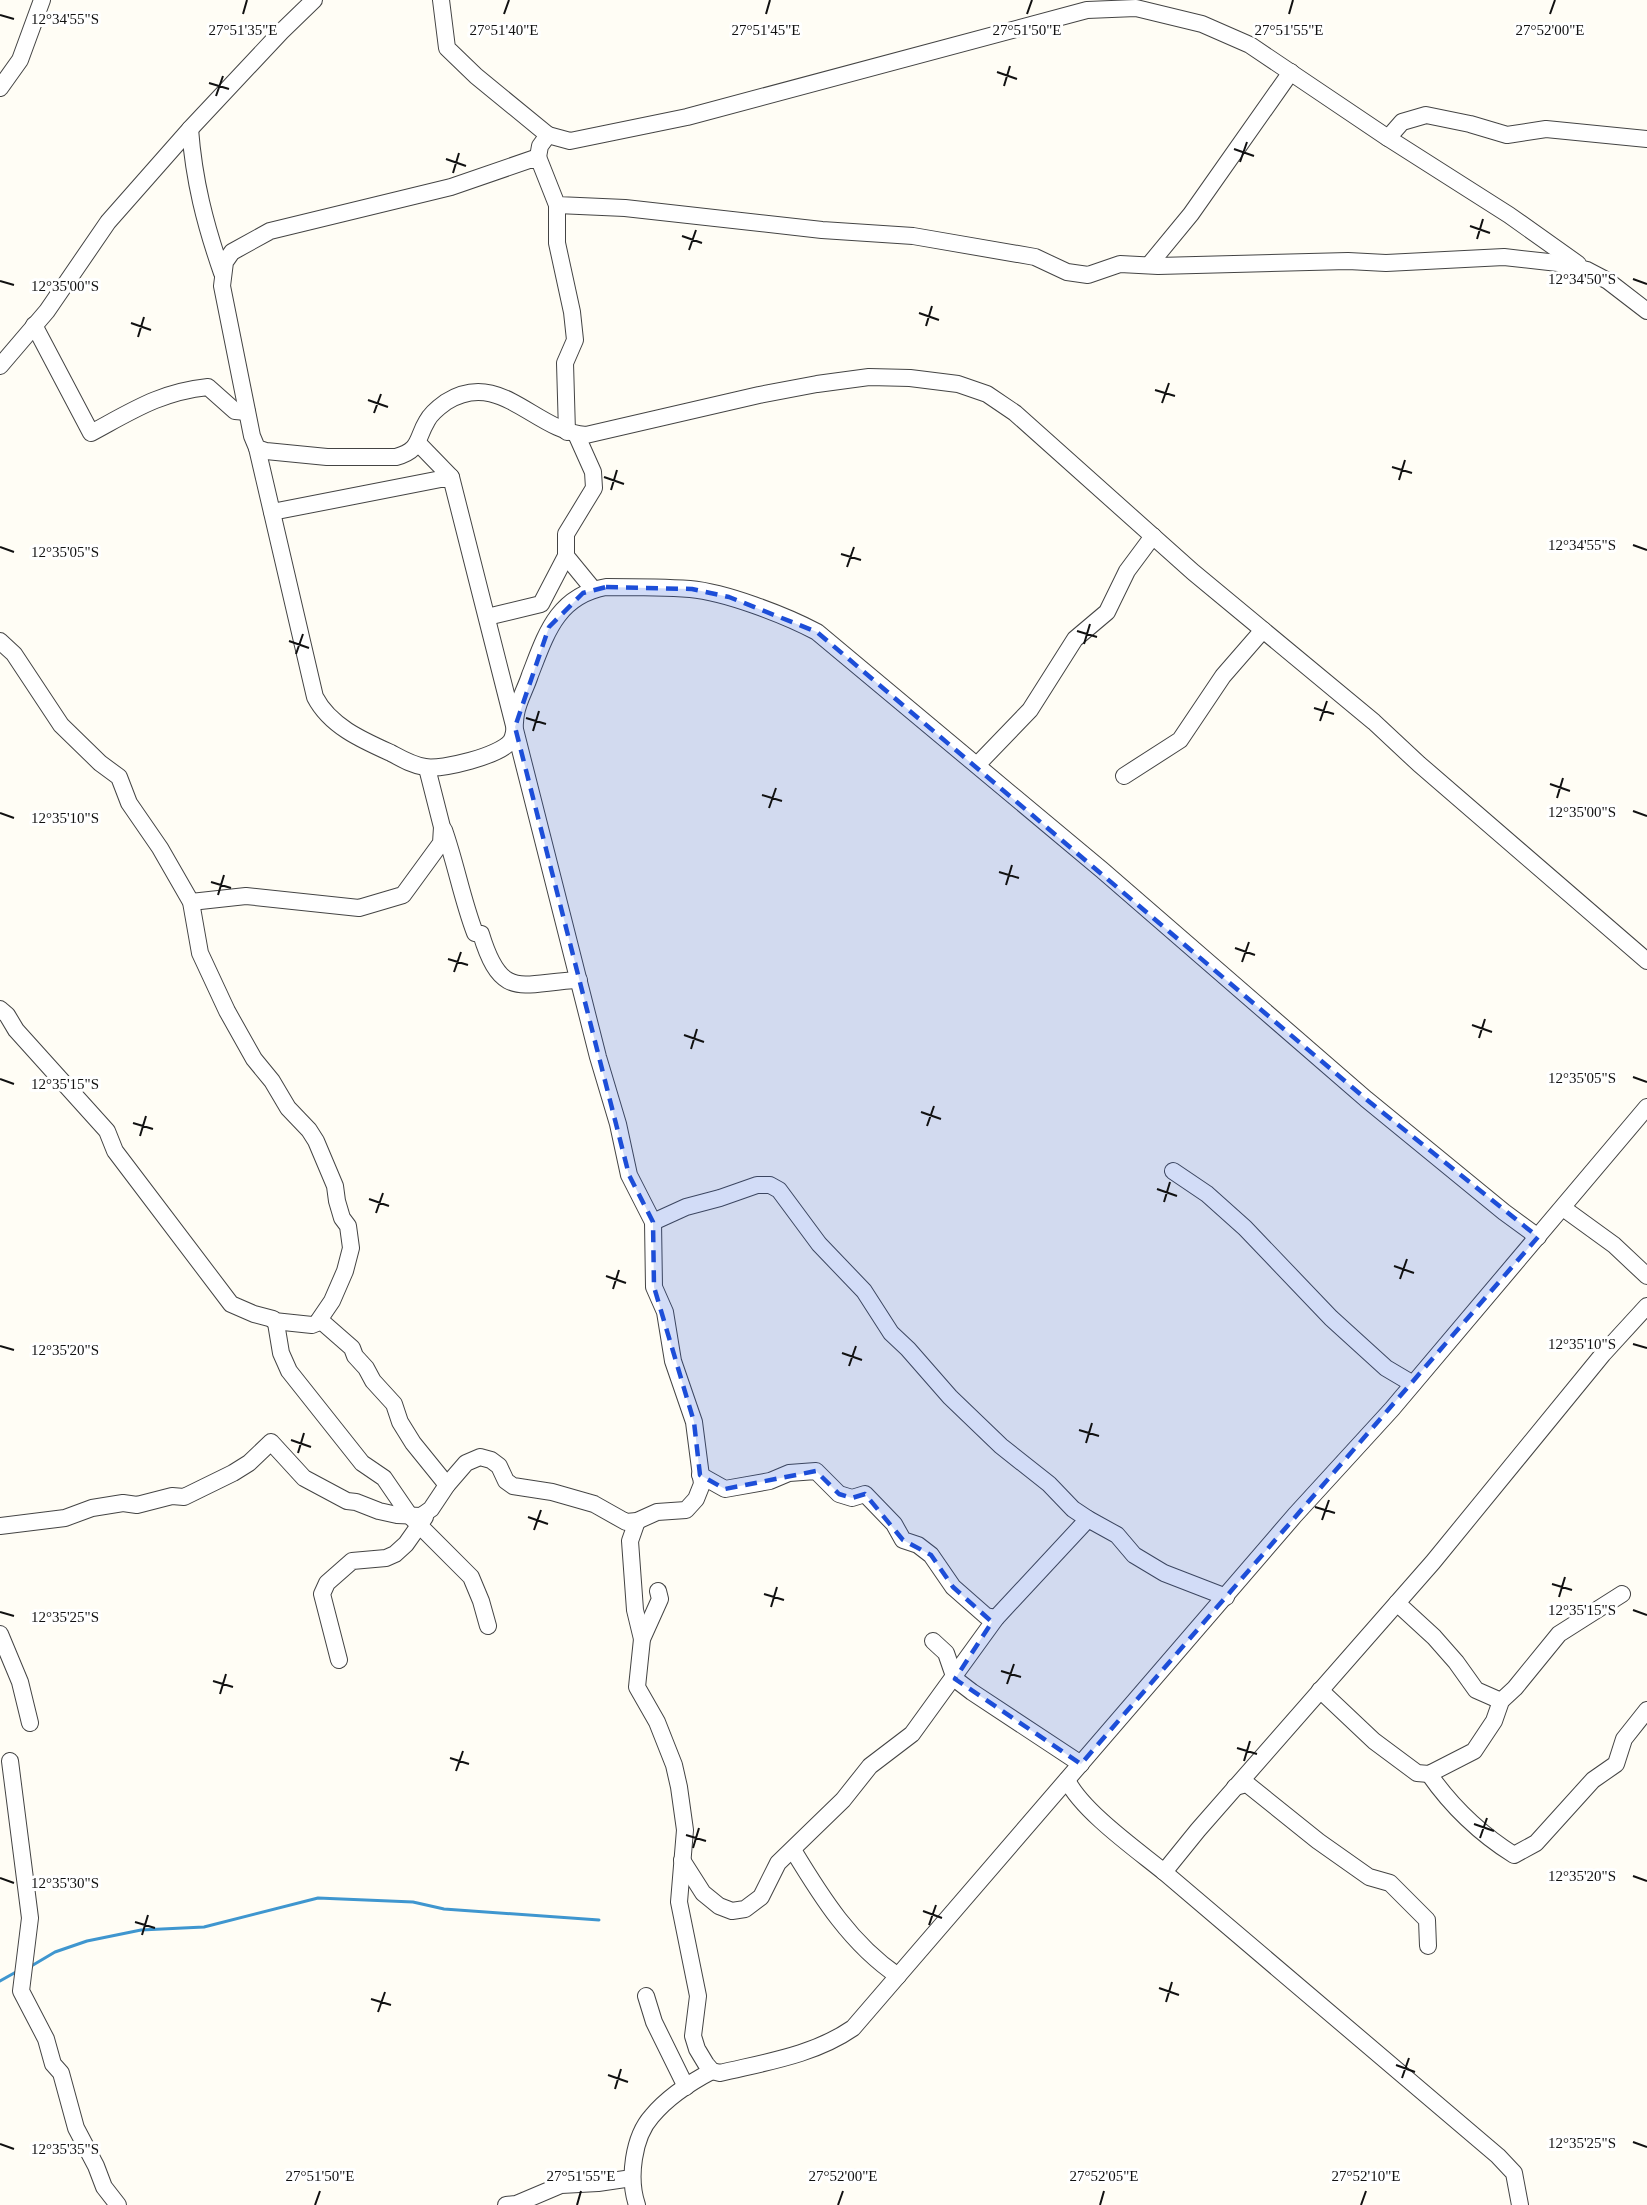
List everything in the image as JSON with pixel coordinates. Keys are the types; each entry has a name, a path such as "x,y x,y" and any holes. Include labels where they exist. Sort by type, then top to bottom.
{"street":[{"path":"0,88 20,60 42,0"},
{"path":"0,366 47,311 108,222 190,129 314,0"},
{"path":"441,0 447,48 476,76 548,135 570,141 687,117 1087,10 1136,8 1202,24 1250,45 1388,138 1509,215 1587,270 1608,281 1647,311"},
{"path":"1149,265 1191,214 1291,72"},
{"path":"1388,138 1402,122 1426,115 1470,124 1507,135 1546,129 1647,140"},
{"path":"190,129 192,158 206,225 222,273"},
{"path":"541,604 566,556 566,534 594,488 593,472 571,433 565,363 575,340 572,312 557,243 557,205 538,157 540,146 548,135"},
{"path":"538,157 451,187 270,231 232,252 225,262 222,286 252,435 257,448 315,697 322,711 335,723 376,746 415,765 427,768 442,767 497,751 510,742 516,714 549,627 567,605 588,591"},
{"path":"557,205 625,208 822,230 913,236 1035,257 1067,272 1088,275 1120,264 1348,261 1386,263 1504,257 1558,263 1587,270"},
{"path":"34,326 91,433 152,400 182,390 208,387 235,411 248,412"},
{"path":"257,448 327,457 396,457 414,449 426,421 435,410 461,394 474,391 488,392 501,397 571,433 602,432 759,395 869,377 910,378 958,384 987,394 1015,413 1193,572 1374,722 1419,764 1647,961"},
{"path":"339,1660 322,1594 327,1583 352,1562 386,1558 406,1544 414,1521 430,1509 466,1463 480,1457 495,1462 506,1481 513,1486 552,1492 600,1507 626,1522 637,1521 657,1512 686,1510 696,1499 702,1484 694,1422 673,1361 665,1312 654,1287 652,1222 629,1175 618,1124 451,477 418,443"},
{"path":"272,512 451,477"},
{"path":"977,765 1030,710 1075,639 1107,612 1127,571 1153,536"},
{"path":"566,556 588,591"},
{"path":"487,616 606,587 692,589 729,597 796,621 817,632 1196,950 1366,1099 1538,1237"},
{"path":"1124,776 1180,740 1223,676 1263,630"},
{"path":"0,641 14,654 61,725 100,763 119,777 129,802 160,848 191,902 200,954 216,989 254,1059 272,1081 288,1108 316,1141 336,1186 337,1200 342,1218 348,1226 351,1248 345,1271 332,1301 320,1320 312,1325 274,1321 231,1304 115,1151 107,1131 16,1030 8,1014 0,1009"},
{"path":"427,768 472,924 476,933 481,934 491,961 500,976 508,982 527,985 579,980"},
{"path":"191,902 246,896 358,908 403,895 441,843 442,826"},
{"path":"658,1591 660,1599 642,1639 637,1687 657,1722 674,1765 685,1830 679,1902 698,1996 693,2036 697,2049 712,2071 720,2073 811,2050 853,2028 1295,1515 1413,1384 1647,1107"},
{"path":"1173,1171 1207,1194 1245,1228 1331,1318 1386,1368 1413,1384"},
{"path":"652,1222 686,1207 758,1185 770,1185 779,1190 819,1244 864,1291 891,1333 950,1397 1001,1446 1049,1484 1073,1509 1117,1535 1134,1555 1164,1573 1226,1597"},
{"path":"1563,1208 1614,1245 1647,1276"},
{"path":"1164,1872 1235,1787 1433,1562 1603,1354 1647,1306"},
{"path":"320,1320 352,1348 373,1381 394,1404 400,1422 413,1443 447,1485"},
{"path":"274,1321 281,1353 290,1371 362,1463 384,1478 414,1521 471,1577 488,1626"},
{"path":"0,1526 65,1518 92,1508 123,1503 137,1505 172,1496 184,1497 249,1463 271,1442 304,1478 337,1497 414,1521"},
{"path":"700,1475 725,1489 770,1481 789,1473 816,1471 839,1494 852,1498 865,1494 894,1524 903,1540 918,1545 932,1556 953,1587 986,1616 996,1617"},
{"path":"682,1860 704,1893 719,1906 732,1911 745,1909 761,1897 778,1863 843,1800 870,1766 912,1734 996,1617 1088,1519"},
{"path":"637,1521 630,1541 635,1610 642,1639"},
{"path":"1320,1690 1374,1741 1417,1773 1429,1774 1474,1751 1494,1721 1501,1701 1515,1688 1560,1634 1622,1594"},
{"path":"1397,1603 1434,1637 1476,1690 1501,1701"},
{"path":"0,1634 20,1682 30,1723"},
{"path":"933,1641 946,1653 954,1676 972,1692 1081,1764"},
{"path":"1429,1774 1446,1799 1468,1821 1514,1855 1536,1843 1593,1780 1616,1764 1624,1739 1647,1710"},
{"path":"10,1761 30,1918 21,1991 46,2039 53,2064 61,2073 76,2128 104,2187 118,2205"},
{"path":"1067,1780 1082,1801 1115,1832 1498,2156 1514,2173 1520,2205"},
{"path":"1235,1787 1247,1784 1318,1841 1369,1877 1390,1883 1427,1920 1428,1946"},
{"path":"793,1850 817,1890 849,1934 877,1962 898,1977"},
{"path":"646,1996 654,2022 686,2087"},
{"path":"637,2205 632,2178 633,2162 642,2132 651,2116 686,2087 712,2071"},
{"path":"506,2205 516,2204 561,2185 632,2178"}],"highlighted area":[{"path":"606,587 692,589 729,597 817,632 1366,1099 1538,1237 1081,1764 955,1679 992,1622 953,1587 931,1555 903,1540 865,1494 852,1498 839,1494 816,1471 725,1489 700,1475 694,1422 654,1287 653,1222 629,1175 515,727 549,627 583,593"}],"waterway":[{"path":"28,1968 55,1952 87,1941 141,1930 204,1927 318,1898 413,1902 444,1909 599,1920"},
{"path":"0,1981 16,1972"}]}
